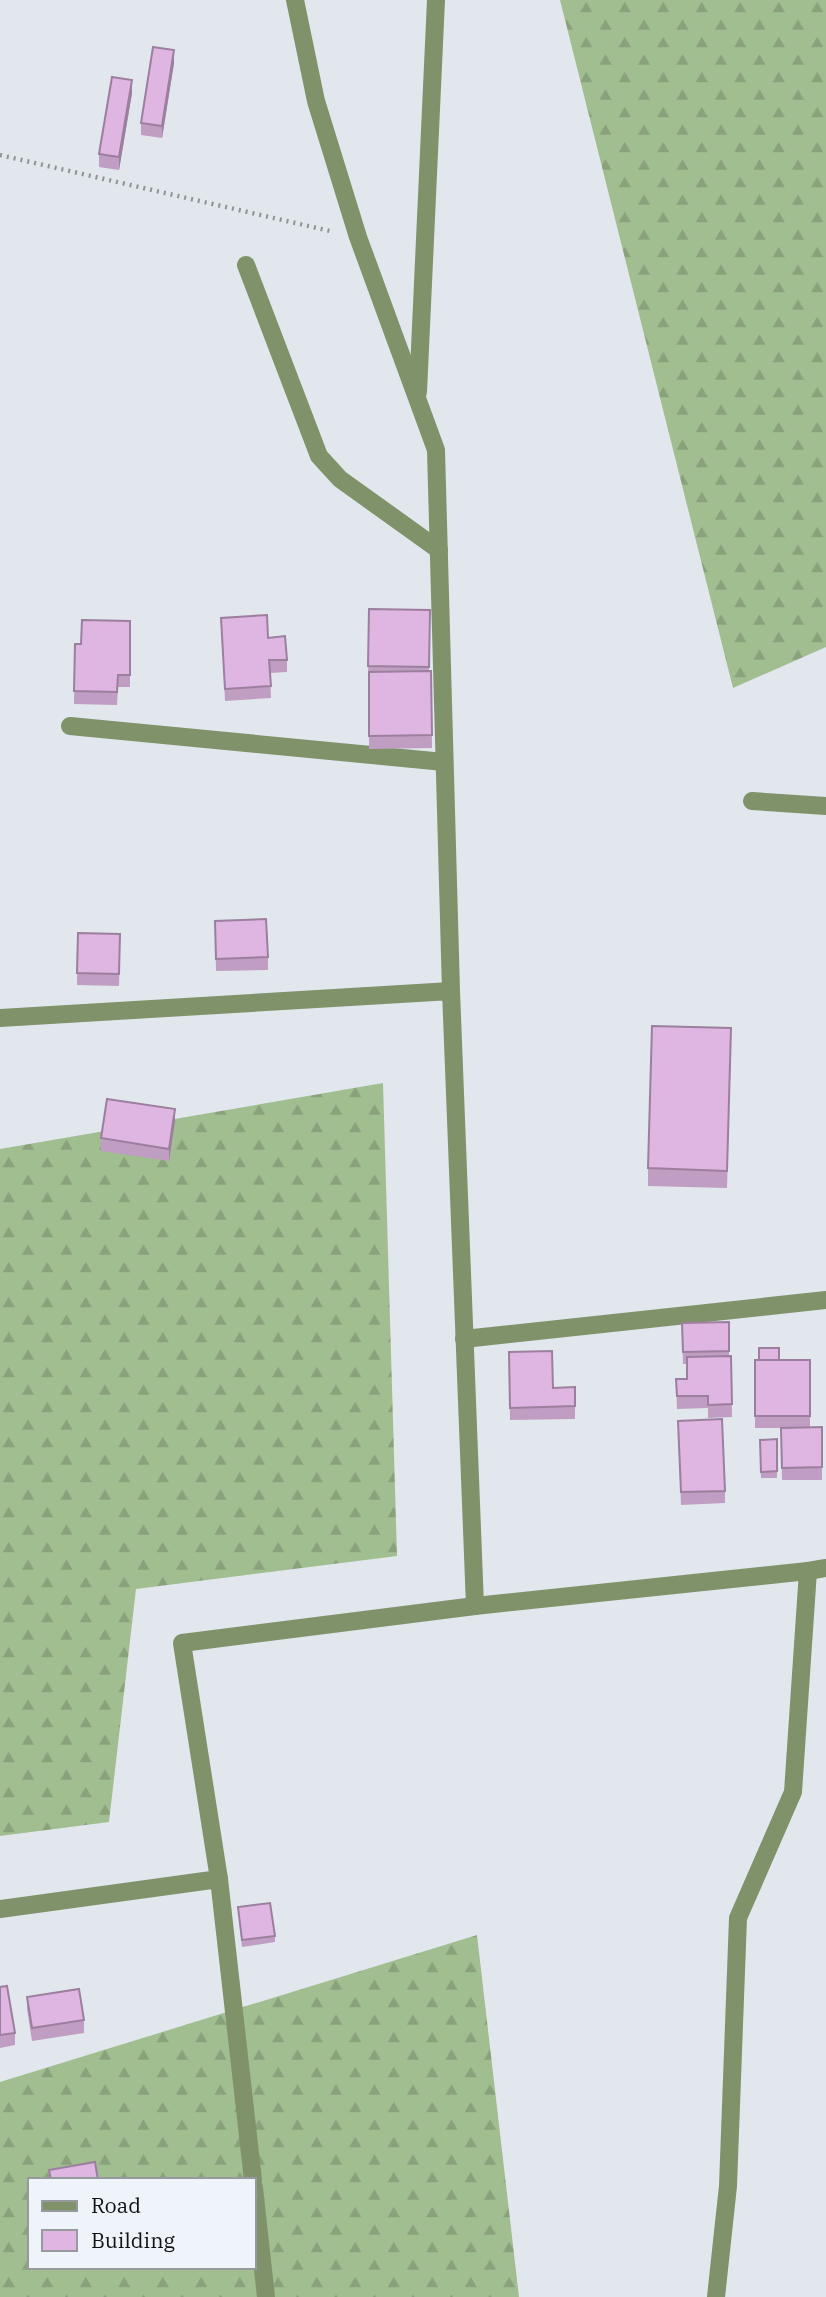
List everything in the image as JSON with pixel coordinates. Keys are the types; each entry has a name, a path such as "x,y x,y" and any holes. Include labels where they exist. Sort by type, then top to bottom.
{"street":[{"path":"295,0 316,101 358,237 436,450 451,991 475,1606"},
{"path":"418,400 436,0"},
{"path":"246,265 319,456 340,479 439,550"},
{"path":"70,726 444,762"},
{"path":"752,801 826,806"},
{"path":"0,1018 451,991"},
{"path":"464,1339 826,1300"},
{"path":"253,2178 219,1879 182,1643 475,1606 817,1569 793,1792 738,1918 728,2186 716,2297"},
{"path":"0,1909 219,1879"},
{"path":"256,2206 266,2297"}],"path":[{"path":"0,155 358,237"}],"green space":[{"path":"560,0 826,0 826,647 733,688"},
{"path":"383,1083 397,1556 136,1589 109,1822 0,1836 0,1149"},
{"path":"477,1935 519,2297 0,2297 0,2082"}],"building":[{"path":"153,47 174,50 162,126 141,123"},
{"path":"112,77 132,80 119,157 99,154"},
{"path":"369,609 430,610 429,667 368,666"},
{"path":"267,615 268,638 285,636 287,660 269,660 271,686 225,689 221,618"},
{"path":"82,620 130,621 130,675 118,675 117,692 74,691 75,644 81,644"},
{"path":"431,671 432,735 369,736 369,672"},
{"path":"266,919 268,957 216,959 215,921"},
{"path":"78,933 120,934 119,974 77,973"},
{"path":"652,1026 731,1028 727,1171 648,1168"},
{"path":"107,1099 175,1109 169,1149 101,1138"},
{"path":"729,1322 729,1351 683,1352 682,1323"},
{"path":"759,1348 779,1348 779,1360 759,1360"},
{"path":"552,1351 553,1388 575,1387 575,1406 510,1408 509,1352"},
{"path":"731,1356 732,1404 708,1405 708,1396 677,1396 676,1379 687,1379 687,1357"},
{"path":"755,1360 810,1360 810,1416 755,1416"},
{"path":"722,1419 725,1491 681,1492 678,1421"},
{"path":"822,1427 822,1467 782,1468 781,1428"},
{"path":"777,1439 777,1471 761,1472 760,1440"},
{"path":"270,1903 275,1936 242,1940 238,1907"},
{"path":"7,1986 15,2033 0,2035 0,1987"},
{"path":"79,1989 84,2020 32,2028 27,1997"},
{"path":"95,2162 98,2178 51,2178 49,2170"}]}
